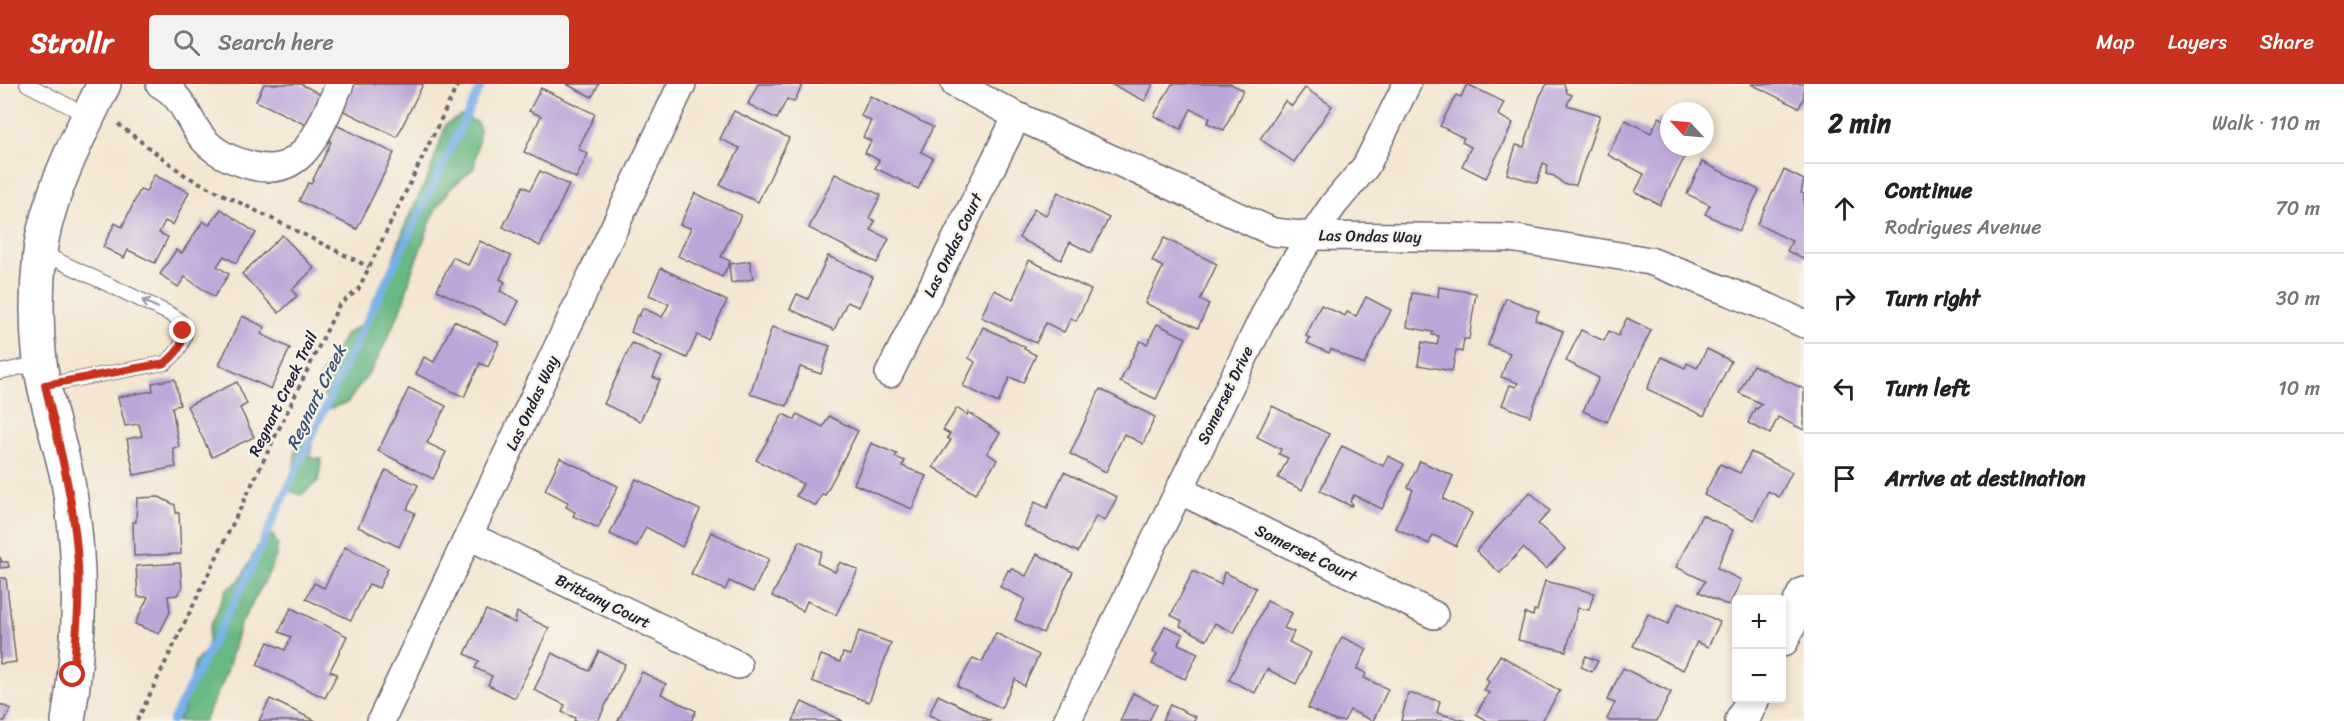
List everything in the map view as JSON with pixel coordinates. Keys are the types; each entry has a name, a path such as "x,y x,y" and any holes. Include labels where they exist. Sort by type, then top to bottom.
{"street":[{"path":"68,721 77,628 78,565 67,477 43,374 37,308 40,252 58,186 100,118 104,84"},
{"path":"160,84 178,98 203,140 216,151 229,159 272,169 287,166 300,158 308,147 340,84"},
{"name":"Las Ondas Way","path":"381,721 682,84"},
{"name":"Las Ondas Way","path":"954,84 1017,117 1269,231 1312,236 1510,238 1650,261 1770,308 1804,324"},
{"name":"Somerset Drive","path":"1067,721 1280,283 1334,204 1366,166 1407,84"},
{"name":"Las Ondas Court","path":"889,374 1017,117"},
{"name":"Somerset Court","path":"1179,490 1434,615"},
{"name":"Brittany Court","path":"469,536 738,665"},
{"path":"1786,632 1804,594"},
{"path":"1742,721 1751,703"}],"lane":[{"path":"27,84 100,118"},
{"path":"0,372 43,374 165,363 176,354 183,341 183,331 179,320 40,252"}],"path":[{"name":"Regnart Creek Trail","path":"137,721 339,305 358,290 458,84"},
{"path":"100,118 186,176 369,267"}],"green space":[{"path":"461,116 477,122 480,130 474,168 451,188 435,210 411,274 402,307 375,364 348,402 328,409 319,378 346,334 371,319 408,218 429,175 446,124"},
{"path":"296,442 312,443 310,458 322,459 318,481 301,495 292,492"},
{"path":"272,535 278,544 276,556 240,625 226,675 204,721 177,721 183,711 195,662 207,650 209,630 226,590 240,580 253,555"}],"building":[{"path":"264,84 301,84 320,94 306,125 256,101"},
{"path":"355,84 423,84 397,137 340,109"},
{"path":"566,84 599,84 592,97"},
{"path":"758,84 803,84 794,102 787,99 777,119 748,104"},
{"path":"1111,84 1153,84 1145,101"},
{"path":"1172,84 1231,84 1243,90 1224,130 1207,123 1210,118 1191,109 1181,129 1154,116"},
{"path":"1467,84 1504,102 1498,115 1513,123 1486,178 1462,166 1471,147 1462,142 1464,138 1440,126 1456,95 1461,97"},
{"path":"1547,84 1564,84 1567,93 1572,95 1567,105 1600,115 1576,185 1564,184 1554,176 1546,174 1548,165 1543,163 1537,183 1507,174 1516,145 1524,147 1540,96"},
{"path":"1751,84 1804,84 1804,97 1799,108"},
{"path":"541,88 595,114 578,149 588,154 576,178 524,152 541,116 529,111"},
{"path":"1305,88 1332,106 1294,162 1260,139 1285,101 1292,106"},
{"path":"870,96 933,127 921,152 933,158 918,189 875,168 879,160 865,153 871,141 863,137 871,121 861,116"},
{"path":"734,111 789,138 758,202 720,185 740,148 720,139"},
{"path":"1660,118 1660,156 1685,156 1660,205 1635,192 1644,174 1608,155 1625,120 1651,133"},
{"path":"336,125 394,153 357,229 299,201 308,183 311,184 331,142 329,141"},
{"path":"1702,162 1759,190 1739,231 1705,214 1710,205 1687,194"},
{"path":"1784,170 1804,180 1801,193 1804,194 1804,259 1787,251 1792,241 1757,224"},
{"path":"540,171 569,185 540,246 503,227 523,186 530,190"},
{"path":"835,174 881,195 869,218 875,221 871,230 889,239 877,263 809,228"},
{"path":"154,175 189,192 173,225 165,221 159,233 168,237 155,263 128,250 124,258 103,247 115,223 122,227 140,190 146,192"},
{"path":"1058,192 1109,218 1091,253 1070,242 1061,260 1019,238 1034,209 1046,215"},
{"path":"695,193 741,215 721,257 730,261 722,277 678,256 691,228 680,225"},
{"path":"221,209 256,233 236,263 224,256 217,266 229,274 214,297 185,277 178,287 160,274 176,250 182,253 203,221 209,225"},
{"path":"282,235 314,268 292,290 297,296 279,313 242,274"},
{"path":"1164,238 1217,264 1200,300 1209,304 1198,328 1145,303 1163,267 1152,261"},
{"path":"480,241 511,256 500,279 505,282 500,291 519,301 507,325 437,290 453,257 468,265"},
{"path":"828,256 873,277 859,307 847,302 834,330 790,309 797,294 808,299"},
{"path":"1029,260 1091,290 1076,321 1071,318 1064,332 1046,323 1036,343 981,317 994,290 1013,299"},
{"path":"750,261 753,279 731,283 729,264"},
{"path":"661,268 727,301 708,340 697,335 687,358 631,332 637,315 639,316 643,308 662,317 669,304 649,295"},
{"path":"1439,287 1476,293 1469,339 1464,339 1462,352 1456,350 1452,371 1418,365 1422,342 1437,345 1439,336 1432,335 1433,332 1407,327 1412,293 1438,297"},
{"path":"1366,297 1391,310 1364,365 1331,349 1329,353 1307,343 1310,338 1306,336 1321,305 1345,316 1347,312 1356,316"},
{"path":"1506,298 1539,311 1535,320 1563,331 1530,416 1502,405 1510,385 1516,387 1518,383 1501,377 1510,353 1488,345"},
{"path":"242,316 265,327 261,334 290,348 271,389 219,365"},
{"path":"1627,318 1651,330 1607,422 1583,411 1599,378 1566,361 1581,330 1604,341 1609,331 1618,336"},
{"path":"454,321 499,342 488,367 480,363 464,397 416,374 424,357 434,362"},
{"path":"1157,324 1186,338 1156,399 1120,382 1140,341 1147,344"},
{"path":"772,327 830,346 821,374 800,367 787,406 750,394"},
{"path":"983,327 1025,347 1024,349 1036,355 1023,383 1010,377 998,403 963,386 975,362 969,358"},
{"path":"632,343 662,357 653,377 660,380 640,421 604,404"},
{"path":"1707,349 1731,361 1704,416 1647,389 1662,357 1685,368 1687,363 1697,368"},
{"path":"1753,365 1804,389 1804,430 1778,417 1770,434 1748,423 1755,408 1757,409 1762,404 1739,393"},
{"path":"175,379 180,405 172,407 179,447 173,448 176,467 134,475 127,439 142,436 139,424 125,426 118,397 153,391 152,383"},
{"path":"237,382 247,404 240,408 254,437 212,457 187,406"},
{"path":"409,388 446,406 427,443 446,452 433,479 378,451"},
{"path":"1100,389 1155,417 1143,444 1124,434 1106,472 1070,454"},
{"path":"1272,406 1329,434 1302,490 1278,478 1288,458 1279,454 1281,449 1257,437"},
{"path":"957,408 967,415 968,412 1000,433 987,453 997,460 975,494 933,467 951,440 947,438 950,434 943,430"},
{"path":"783,414 795,420 797,414 823,427 829,416 858,431 825,495 822,494 816,506 796,496 803,484 756,460"},
{"path":"871,443 897,454 895,457 905,461 902,466 926,476 912,509 854,484"},
{"path":"1342,446 1383,466 1388,456 1404,464 1382,509 1354,495 1350,502 1353,504 1351,506 1320,491"},
{"path":"1751,452 1792,472 1779,497 1768,491 1754,520 1704,495 1720,464 1740,473"},
{"path":"560,458 618,486 598,528 573,516 575,512 566,507 568,502 545,490"},
{"path":"1420,461 1453,476 1443,499 1472,513 1456,546 1433,535 1429,544 1395,528 1413,490 1408,487"},
{"path":"386,470 418,485 407,509 415,513 399,547 358,527"},
{"path":"1064,472 1117,497 1105,521 1096,516 1078,552 1024,526 1035,502 1047,508"},
{"path":"636,479 700,510 682,547 646,527 636,547 610,534"},
{"path":"1530,492 1550,511 1538,524 1565,549 1546,569 1523,548 1500,573 1476,551"},
{"path":"159,497 175,505 176,513 179,513 181,554 134,556 133,522 136,522 137,498"},
{"path":"1702,515 1733,530 1717,568 1741,580 1732,595 1729,606 1699,592 1705,581 1676,567"},
{"path":"711,532 769,559 753,592 729,581 725,590 691,574"},
{"path":"800,541 822,552 817,563 835,572 840,562 858,570 836,615 807,601 803,611 772,596"},
{"path":"345,547 388,568 379,588 369,584 351,620 306,599 314,583 324,588"},
{"path":"1037,554 1073,572 1043,633 1015,620 1025,599 1000,587 1011,568 1026,576"},
{"path":"0,557 2,562 8,562 9,567 0,568"},
{"path":"180,563 182,588 177,595 168,596 170,612 159,634 135,624 148,597 138,597 136,566"},
{"path":"1193,571 1221,585 1224,572 1256,588 1234,633 1215,623 1207,640 1180,626 1182,621 1171,615"},
{"path":"0,578 6,578 16,662 0,664"},
{"path":"1545,581 1594,593 1589,610 1578,608 1566,651 1518,640 1525,613 1533,616 1534,610 1537,611"},
{"path":"1267,601 1292,613 1284,628 1294,632 1289,642 1311,653 1296,684 1267,669 1255,693 1229,680"},
{"path":"1679,602 1720,622 1708,647 1697,642 1683,670 1633,646 1648,614 1668,624"},
{"path":"291,608 347,636 330,671 337,674 325,698 257,665 268,642 285,650 291,637 279,632"},
{"path":"486,610 515,623 517,612 549,628 515,698 488,685 492,676 475,668 479,661 465,654"},
{"path":"1165,626 1183,634 1178,644 1198,653 1185,679 1152,664 1157,654 1153,652"},
{"path":"859,631 891,643 869,702 812,681 821,655 840,662 843,653 850,655"},
{"path":"996,633 1039,655 1024,686 1015,679 1001,708 957,686 973,658 982,662"},
{"path":"1342,637 1367,649 1357,669 1366,673 1364,678 1388,689 1373,721 1350,710 1344,721 1335,721 1308,708"},
{"path":"599,651 625,664 598,721 574,721 575,718 562,712 565,705 534,690 552,653 589,671"},
{"path":"1500,655 1560,691 1542,721 1488,721 1476,714 1489,693 1484,690 1489,682 1486,679"},
{"path":"1586,656 1598,661 1592,672 1581,667"},
{"path":"1623,668 1671,692 1657,721 1610,721 1607,719 1615,703 1607,700"},
{"path":"642,672 666,684 661,694 696,711 691,721 618,721"},
{"path":"1133,693 1157,705 1149,721 1120,721"},
{"path":"1408,693 1440,701 1437,713 1467,721 1401,721"},
{"path":"938,695 991,721 942,721 929,715"},
{"path":"270,699 316,721 259,721"},
{"path":"802,702 842,721 793,721"},
{"path":"0,704 11,709 5,721 0,721"},
{"path":"1170,705 1196,717 1194,721 1162,721"}],"waterway":[{"name":"Regnart Creek","path":"172,721 246,579 328,401 482,84"}],"route":[{"path":"73,675 77,628 78,565 67,477 45,385 165,363 176,354 183,341 183,331"}]}
